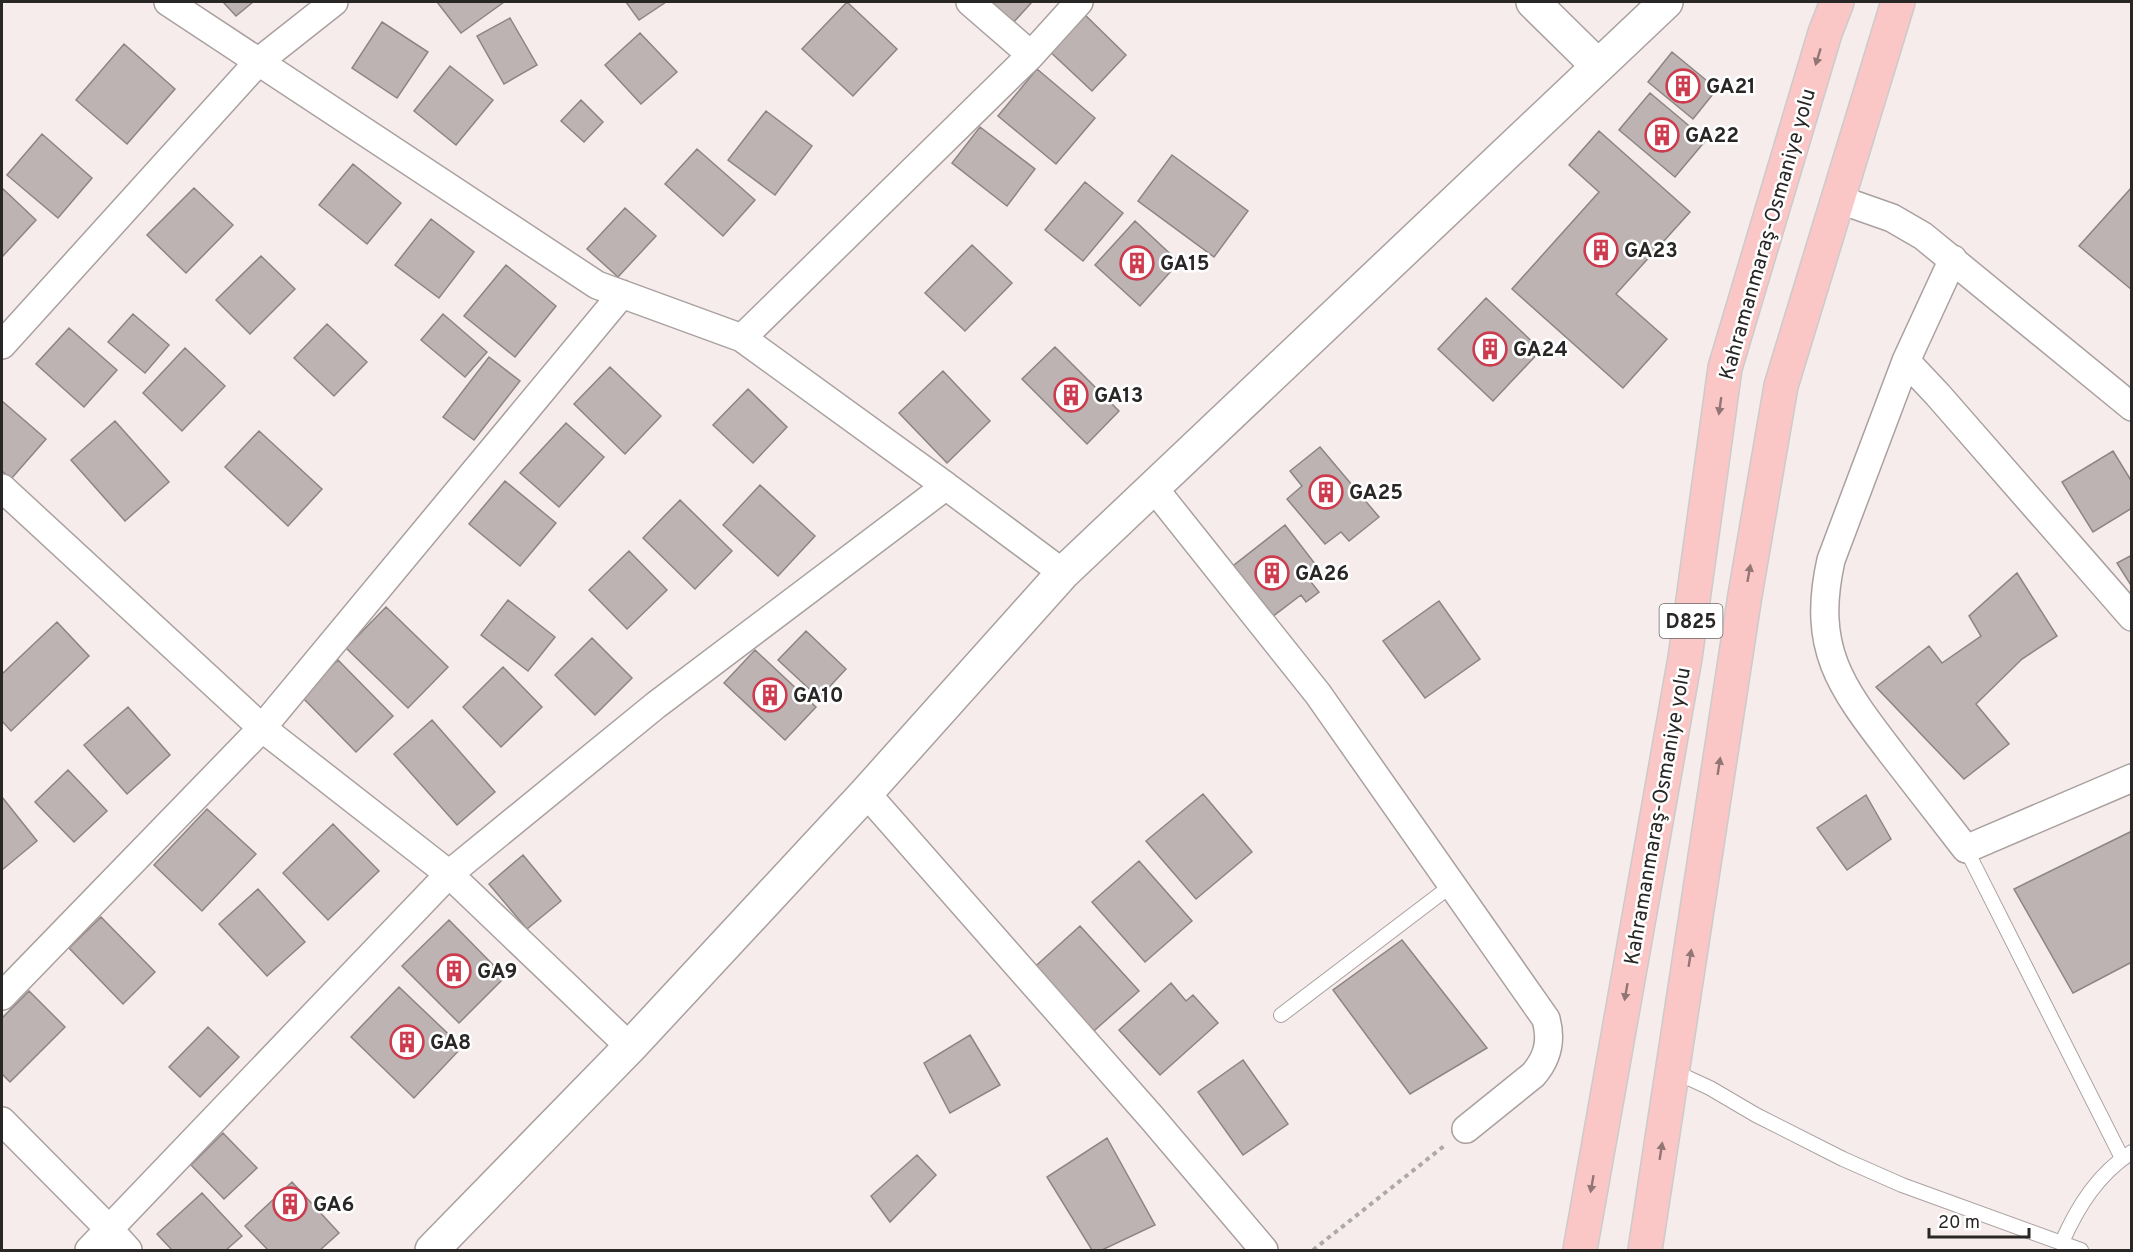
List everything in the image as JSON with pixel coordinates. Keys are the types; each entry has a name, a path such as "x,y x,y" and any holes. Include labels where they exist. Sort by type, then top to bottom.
{"highway":[{"name":"Kahramanmaraş-Osmaniye yolu","path":"1580,1251 1686,658 1725,368 1822,44 1838,2"},
{"name":"D825","path":"1645,1251 1745,595 1781,386 1898,2"}],"street":[{"path":"168,2 597,285 742,338 1063,573"},
{"path":"2,345 258,62 334,2"},
{"path":"970,2 1031,55"},
{"path":"742,338 1031,55 1079,2"},
{"path":"1533,2 1597,65"},
{"path":"432,1251 630,1047 866,793 1063,573 1666,2"},
{"path":"1838,199 1892,218 1923,236 2132,407"},
{"path":"1953,259 1906,361 1831,560 1825,587 1824,614 1827,641 1833,662 1853,703 1966,849 2132,778"},
{"path":"2,996 262,728 622,294"},
{"path":"1906,361 2132,617"},
{"path":"89,1251 449,874 656,705 946,486"},
{"path":"1153,487 1318,694 1546,1019 1549,1030 1547,1054 1541,1066 1533,1076 1466,1129"},
{"path":"2,488 262,728 449,874 630,1047"},
{"path":"866,793 1152,1118 1264,1251"},
{"path":"2,1121 128,1251"}],"lane":[{"path":"1966,849 2127,1155 2103,1176 2086,1196 2072,1218 2062,1242"},
{"path":"1281,1015 1452,885"},
{"path":"1673,1071 1710,1088 1756,1115 1843,1159 1912,1188 2081,1251"}],"path":[{"path":"1313,1251 1466,1129"}],"building":[{"path":"223,2 253,2 236,16"},
{"path":"437,2 504,2 461,33"},
{"path":"626,2 666,2 639,20"},
{"path":"847,2 897,49 853,96 802,49"},
{"path":"988,2 1032,2 1013,23"},
{"path":"1080,10 1126,55 1092,91 1045,47"},
{"path":"510,18 537,65 504,84 477,36"},
{"path":"382,22 428,52 397,98 352,68"},
{"path":"640,33 677,72 641,104 605,65"},
{"path":"124,44 175,89 127,144 76,100"},
{"name":"GA21","path":"1672,52 1717,89 1693,119 1648,82"},
{"path":"450,66 493,100 456,145 414,111"},
{"path":"1037,69 1095,118 1056,164 998,116"},
{"name":"GA22","path":"1650,93 1706,140 1675,177 1619,130"},
{"path":"581,100 603,122 584,142 561,121"},
{"path":"766,111 812,146 775,195 728,160"},
{"path":"980,127 1035,169 1007,206 952,163"},
{"name":"GA23","path":"1599,131 1690,212 1616,294 1667,339 1623,388 1512,289 1599,192 1569,165"},
{"path":"42,134 92,178 58,218 7,175"},
{"path":"697,149 755,200 723,236 665,184"},
{"path":"1172,155 1248,211 1214,257 1138,201"},
{"path":"353,164 401,203 367,244 319,205"},
{"path":"1085,182 1123,213 1083,261 1045,230"},
{"path":"2132,187 2132,290 2079,246"},
{"path":"2,188 36,220 2,257"},
{"path":"194,188 233,225 186,273 147,235"},
{"path":"625,208 656,236 618,277 587,249"},
{"path":"431,219 474,252 439,298 395,265"},
{"name":"GA15","path":"1135,221 1179,262 1140,306 1095,265"},
{"path":"972,245 1012,283 965,331 925,293"},
{"path":"261,256 295,289 250,334 216,300"},
{"path":"506,265 556,306 515,357 464,316"},
{"name":"GA24","path":"1486,298 1541,350 1493,401 1438,349"},
{"path":"133,314 169,345 145,373 108,342"},
{"path":"443,314 487,352 465,377 421,340"},
{"path":"327,324 367,362 334,396 294,358"},
{"path":"69,328 117,370 84,407 36,364"},
{"name":"GA13","path":"1055,347 1119,411 1087,444 1022,379"},
{"path":"185,348 225,386 182,431 143,393"},
{"path":"489,357 520,381 474,440 443,417"},
{"path":"610,367 661,416 625,454 574,404"},
{"path":"943,371 990,421 947,463 899,413"},
{"path":"748,389 787,427 753,463 713,425"},
{"path":"2,401 46,439 11,479 2,471"},
{"path":"115,421 169,482 125,521 71,460"},
{"path":"566,423 604,457 559,507 520,473"},
{"path":"259,431 322,489 288,526 225,467"},
{"name":"GA25","path":"1320,447 1379,517 1349,541 1341,532 1325,544 1287,499 1302,486 1290,471"},
{"path":"2113,451 2132,482 2132,508 2093,532 2062,482"},
{"path":"505,481 556,523 520,566 469,524"},
{"path":"760,485 815,536 778,576 723,525"},
{"path":"680,500 732,551 695,589 643,538"},
{"name":"GA26","path":"1285,525 1319,569 1307,577 1319,592 1306,602 1301,595 1268,620 1229,569"},
{"path":"629,551 667,590 627,629 589,590"},
{"path":"2132,555 2132,587 2117,563"},
{"path":"2017,573 2057,636 2022,659 1976,704 2009,744 1964,779 1876,687 1929,646 1942,663 1981,636 1969,616"},
{"path":"508,600 555,637 528,671 481,635"},
{"path":"1439,601 1480,659 1425,698 1383,641"},
{"path":"386,607 448,667 408,708 346,648"},
{"path":"57,622 89,656 11,731 2,721 2,674"},
{"path":"806,631 846,669 819,698 778,660"},
{"path":"592,638 632,678 595,715 555,675"},
{"name":"GA10","path":"755,650 816,707 785,740 724,683"},
{"path":"338,660 393,716 356,752 301,696"},
{"path":"503,667 542,707 501,747 463,707"},
{"path":"128,707 170,755 127,794 84,745"},
{"path":"432,720 495,792 457,825 394,754"},
{"path":"68,770 107,811 74,842 35,802"},
{"path":"1203,794 1252,852 1196,899 1146,841"},
{"path":"1866,795 1891,839 1847,870 1817,828"},
{"path":"2,797 37,841 2,870"},
{"path":"207,809 256,854 202,911 154,865"},
{"path":"333,824 379,871 328,920 283,873"},
{"path":"2132,831 2132,962 2073,993 2014,889"},
{"path":"523,855 561,901 527,929 489,884"},
{"path":"1139,861 1192,921 1145,962 1092,902"},
{"path":"258,889 305,942 267,976 219,924"},
{"path":"101,917 155,972 123,1004 69,948"},
{"name":"GA9","path":"449,920 505,977 459,1023 402,966"},
{"path":"1080,926 1139,991 1087,1037 1029,972"},
{"path":"1402,940 1487,1048 1410,1094 1333,990"},
{"path":"1171,983 1186,1001 1193,995 1218,1023 1160,1075 1119,1030"},
{"name":"GA8","path":"399,987 462,1047 414,1098 351,1037"},
{"path":"29,991 65,1027 10,1082 2,1074 2,1018"},
{"path":"208,1027 239,1057 200,1097 169,1067"},
{"path":"970,1035 1000,1085 950,1113 924,1063"},
{"path":"1243,1060 1288,1124 1243,1155 1198,1092"},
{"path":"223,1133 257,1168 224,1199 191,1165"},
{"path":"1107,1138 1155,1225 1102,1250 1092,1250 1047,1177"},
{"path":"917,1155 936,1175 890,1222 871,1196"},
{"name":"GA6","path":"292,1182 339,1233 320,1250 268,1250 245,1226"},
{"path":"202,1193 242,1236 226,1250 172,1250 157,1234"}],"place":[{"name":"GA21","path":"1683,86"},
{"name":"GA22","path":"1662,135"},
{"name":"GA23","path":"1601,250"},
{"name":"GA15","path":"1137,263"},
{"name":"GA24","path":"1490,349"},
{"name":"GA13","path":"1071,395"},
{"name":"GA25","path":"1326,492"},
{"name":"GA26","path":"1272,573"},
{"name":"GA10","path":"770,695"},
{"name":"GA9","path":"454,971"},
{"name":"GA8","path":"407,1042"},
{"name":"GA6","path":"290,1204"}]}
